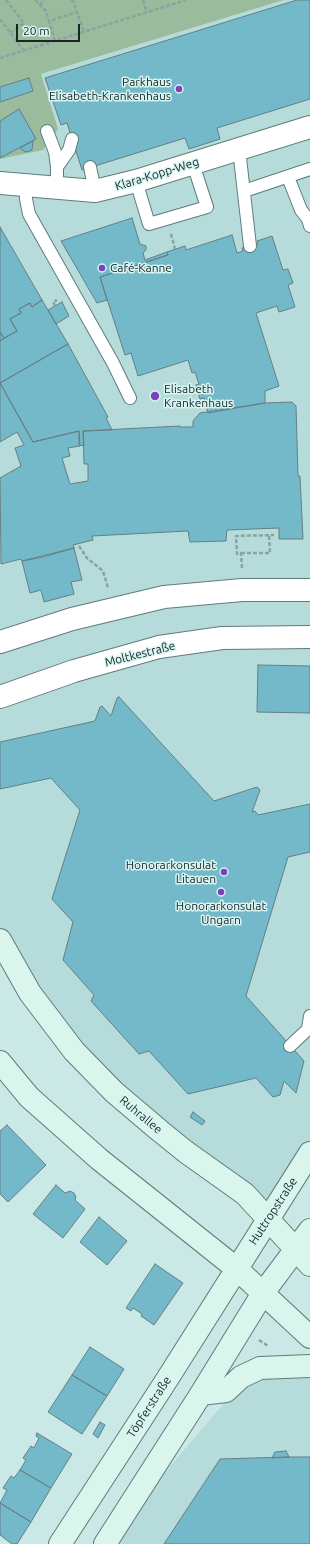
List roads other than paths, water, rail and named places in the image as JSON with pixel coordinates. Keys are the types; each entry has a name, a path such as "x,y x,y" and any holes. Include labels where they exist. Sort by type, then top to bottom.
{"main road":[{"name":"Ruhrallee","path":"0,940 30,992 74,1051 120,1097 186,1152 245,1194 310,1265"},
{"path":"0,1062 29,1097 99,1159 237,1269 310,1337"},
{"name":"Huttropstraße","path":"237,1269 310,1153"},
{"path":"105,1544 201,1394 262,1293 310,1230"},
{"name":"Töpferstraße","path":"60,1544 237,1269"},
{"path":"201,1394 226,1391 241,1377 260,1368 310,1366"}],"street":[{"name":"Klara-Kopp-Weg","path":"0,183 26,185 57,177 95,191 136,181 310,127"},
{"path":"0,642 72,619 164,598 242,590 310,590"},
{"name":"Moltkestraße","path":"0,697 74,671 159,647 222,638 310,637"}],"lane":[{"path":"47,131 55,152 57,177"},
{"path":"57,177 69,150 72,139"},
{"path":"239,149 250,246"},
{"path":"136,181 149,224 155,223 207,206 193,164"},
{"path":"90,167 95,191"},
{"path":"244,191 310,169"},
{"path":"288,177 301,210 308,219 310,226"},
{"path":"26,185 26,199 29,214 113,363 130,398"},
{"path":"290,1046 308,1029 310,1016"}],"place":[{"name":"Parkhaus Elisabeth-Krankenhaus","path":"179,89"},
{"name":"Café-Kanne","path":"102,268"},
{"name":"Elisabeth Krankenhaus","path":"155,396"},
{"name":"Honorarkonsulat Litauen","path":"224,872"},
{"name":"Honorarkonsulat Ungarn","path":"221,892"}]}
